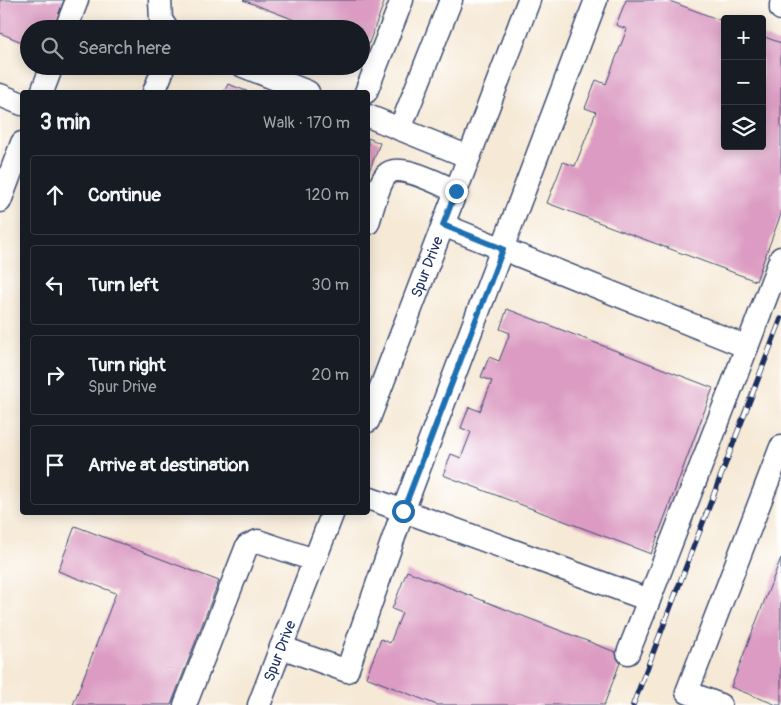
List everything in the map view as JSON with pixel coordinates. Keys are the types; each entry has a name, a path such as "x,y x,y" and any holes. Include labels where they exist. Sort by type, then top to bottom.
{"street":[{"path":"69,20 77,0"},
{"path":"160,0 161,20"},
{"path":"367,90 402,0"},
{"path":"400,129 451,0"},
{"name":"Spur Drive","path":"370,417 529,0"},
{"path":"281,647 347,671 403,511 596,0"},
{"path":"43,90 49,75"},
{"path":"155,90 161,75"},
{"path":"266,75 303,90"},
{"path":"0,95 20,103"},
{"path":"370,117 469,157"},
{"path":"0,201 20,148"},
{"path":"370,217 385,176 392,170 402,170 456,191"},
{"path":"443,225 748,347"},
{"path":"628,654 781,258"},
{"path":"720,705 687,692 781,447"},
{"path":"370,499 648,600"},
{"name":"Spur Drive","path":"259,705 332,515"},
{"path":"186,705 247,546 258,541 314,560"}],"building":[{"path":"0,0 64,0 56,20 20,20 20,41 0,33"},
{"path":"243,0 385,0 370,40 370,20 295,20"},
{"path":"626,0 667,0 721,20 721,150 766,150 766,37 781,43 781,214 756,281 547,203 563,162 575,166 596,112 585,108 596,80 606,84 627,29 616,25"},
{"path":"228,84 244,90 225,90"},
{"path":"370,139 380,143 370,169"},
{"path":"507,309 713,388 651,554 443,475 451,454 461,458 471,432 461,428 469,407 480,411 492,381 481,377 489,357 499,361 510,333 500,329"},
{"path":"75,526 219,581 171,705 73,705 116,593 58,571"},
{"path":"781,558 781,705 777,705 731,687"},
{"path":"407,571 623,655 604,705 437,705 366,677 381,639 390,643 402,613 392,609"}],"railway":[{"path":"633,705 781,319"}],"route":[{"path":"403,511 503,249 443,225 456,191"}]}
